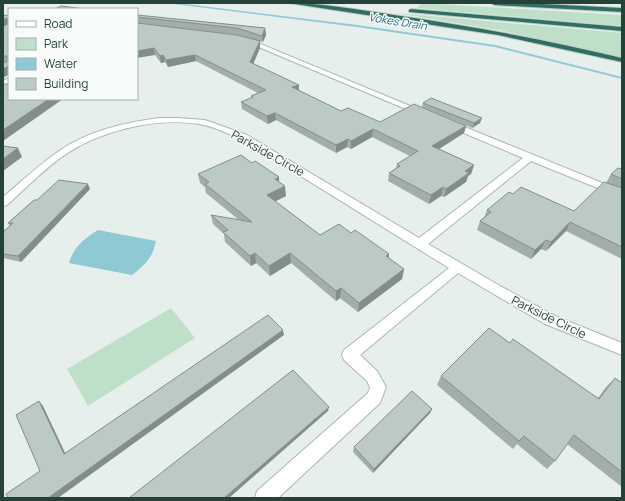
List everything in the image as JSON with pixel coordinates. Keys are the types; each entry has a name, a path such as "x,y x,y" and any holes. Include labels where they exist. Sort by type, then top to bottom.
{"highway":[{"path":"291,3 472,28 548,42 622,60"},
{"path":"328,3 374,7"},
{"path":"494,3 622,10"},
{"path":"405,10 622,29"}],"street":[{"path":"238,38 254,42 428,115"},
{"name":"Parkside Circle","path":"3,203 65,151 100,134 130,126 167,120 193,121 216,126 244,137 497,291 550,320 622,349"},
{"path":"443,121 622,196"},
{"path":"420,244 530,157"},
{"path":"264,498 374,398 378,387 372,376 349,355 458,267"}],"green space":[{"path":"422,3 622,15 622,26 417,8"},
{"path":"396,13 622,33 622,57 499,30"},
{"path":"171,308 195,338 88,406 67,369"}],"water":[{"path":"98,230 156,241 155,247 148,260 132,275 69,263 77,247"}],"building":[{"path":"61,6 76,8 57,8"},
{"path":"138,15 265,28 262,36 237,28 138,17"},
{"path":"3,16 8,16 8,24 7,18 3,20"},
{"path":"138,23 237,35 260,41 250,62 299,85 292,87 341,111 348,108 380,122 414,104 466,126 432,146 474,165 465,171 469,173 446,189 443,187 431,195 389,173 400,166 397,164 418,151 373,129 351,141 348,139 336,145 275,113 267,116 241,102 266,90 195,55 166,60 163,55 160,56 154,48 138,51"},
{"path":"8,24 8,66 3,69 3,62 7,62 7,56 3,56 3,26"},
{"path":"3,84 8,84 8,100 48,100 3,130"},
{"path":"431,98 482,118 474,123 423,103"},
{"path":"3,146 18,148 3,159"},
{"path":"241,155 252,163 255,161 279,177 275,179 285,186 267,195 320,235 339,224 351,233 355,230 389,254 386,256 404,269 359,303 341,288 336,291 290,253 269,266 255,253 250,256 223,232 228,230 211,215 252,222 205,184 209,182 198,174"},
{"path":"618,168 622,169 622,179 611,174"},
{"path":"59,180 88,184 18,256 3,254 3,232 13,223 8,223"},
{"path":"604,182 622,188 622,247 570,222 551,242 546,240 535,250 480,221 491,212 487,210 509,192 513,194 521,187 574,211"},
{"path":"268,315 283,330 48,498 8,498 6,494 40,471 16,415 39,401 64,454"},
{"path":"489,328 510,343 513,339 599,399 615,378 622,383 622,472 574,435 555,461 524,436 519,441 441,376"},
{"path":"293,370 329,407 224,498 129,498"},
{"path":"412,391 432,409 374,469 354,447"}],"waterway":[{"name":"Vokes Drain","path":"168,3 357,26 495,46 622,78"}]}
